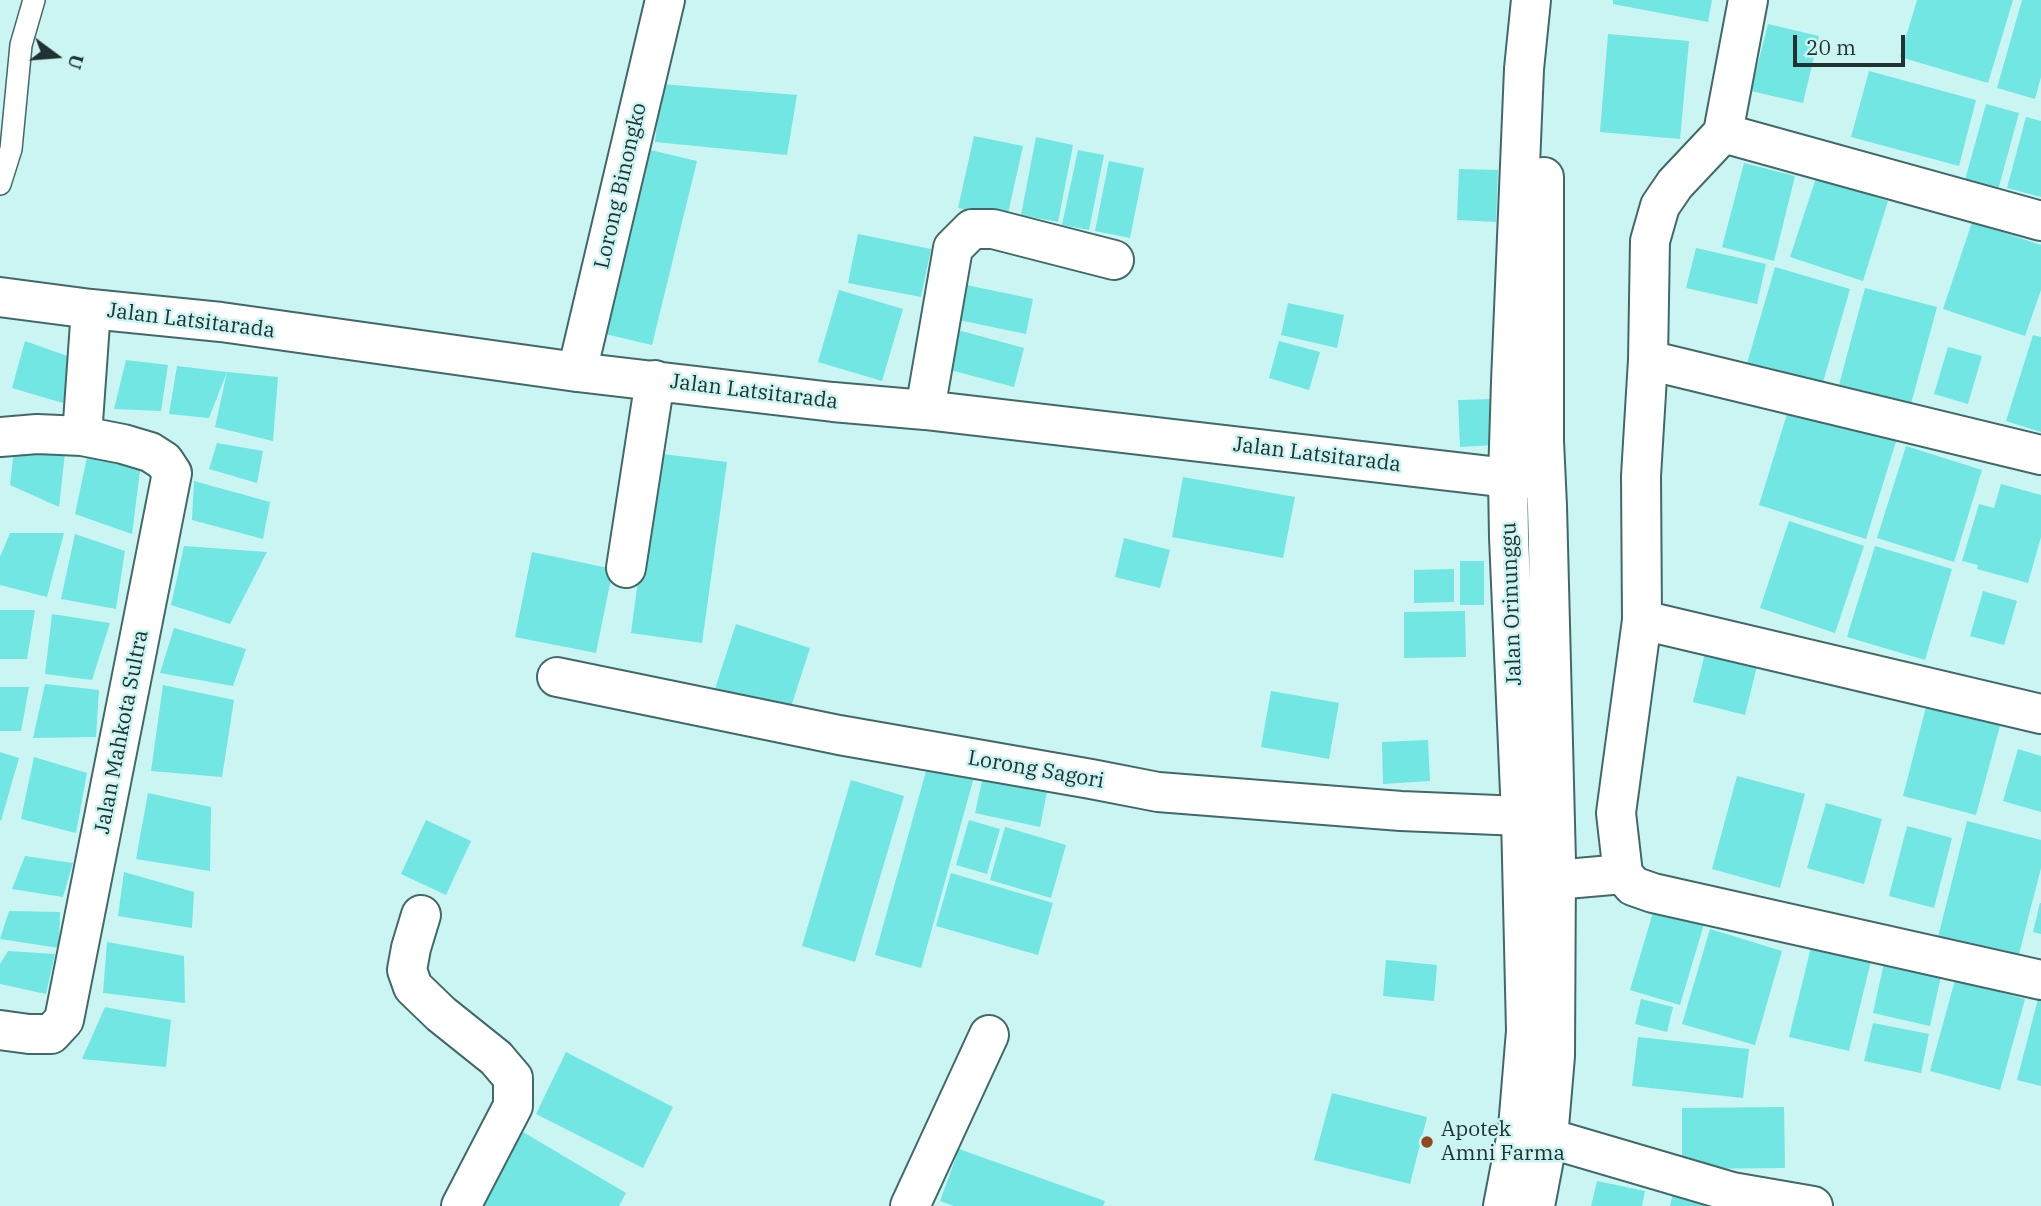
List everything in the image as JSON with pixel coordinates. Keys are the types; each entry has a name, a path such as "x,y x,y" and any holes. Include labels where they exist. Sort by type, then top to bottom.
{"street":[{"name":"Lorong Binongko","path":"577,372 665,0"},
{"name":"Jalan Orinunggu","path":"1531,0 1524,69 1511,382 1527,479 1539,881 1555,1056 1548,1138 1535,1206"},
{"name":"Jalan Orinunggu","path":"1503,1206 1518,1128 1539,881 1521,816 1510,551 1527,479 1544,441 1544,87 1549,0"},
{"path":"1748,0 1723,133 1675,184 1660,206 1650,241 1648,360 1641,476 1642,620 1616,813 1623,874 1633,886 1653,893 2041,980"},
{"path":"1723,133 2041,221"},
{"path":"925,410 953,248 972,229 993,229 1114,260"},
{"name":"Jalan Latsitarada","path":"0,297 220,322 577,372 1527,479"},
{"path":"82,436 91,309"},
{"path":"1648,360 2041,455"},
{"path":"626,568 655,380"},
{"name":"Jalan Mahkota Sultra","path":"0,437 37,434 82,436 123,444 150,452 164,461 172,473 64,1020 51,1034 0,1030"},
{"path":"1642,620 2041,714"},
{"name":"Lorong Sagori","path":"557,677 839,735 1158,792 1387,810 1521,816"},
{"path":"1539,881 1623,874"},
{"path":"421,915 407,970 413,987 441,1014 496,1058 513,1079 513,1107 461,1206"},
{"path":"910,1206 989,1035"},
{"path":"1548,1138 1732,1192 1813,1206"}],"lane":[{"path":"0,184 11,149 20,45 34,0"}],"building":[{"path":"1613,0 1712,0 1708,22 1613,4"},
{"path":"1917,0 2013,0 1988,83 1900,57"},
{"path":"2022,0 2041,0 2041,77 2035,99 1997,88"},
{"path":"1768,24 1819,36 1803,103 1751,91"},
{"path":"1608,34 1689,41 1680,139 1600,132"},
{"path":"1869,71 1976,100 1959,166 1851,137"},
{"path":"661,84 797,95 787,155 655,142"},
{"path":"1986,104 2019,113 1998,190 1965,180"},
{"path":"2026,117 2041,121 2041,197 2007,188"},
{"path":"974,136 1023,146 1007,218 958,208"},
{"path":"1036,137 1073,145 1058,222 1021,215"},
{"path":"646,149 697,161 652,345 601,333"},
{"path":"1078,150 1104,155 1089,230 1062,225"},
{"path":"1109,161 1144,168 1130,238 1095,231"},
{"path":"1744,163 1795,176 1774,261 1722,247"},
{"path":"1459,169 1498,170 1496,222 1457,220"},
{"path":"1816,178 1888,201 1863,281 1790,257"},
{"path":"1972,222 2041,245 2041,290 2025,336 1943,309"},
{"path":"858,234 931,249 921,297 848,283"},
{"path":"1696,248 1766,264 1757,304 1686,288"},
{"path":"1775,267 1850,289 1821,389 1746,367"},
{"path":"962,284 1033,299 1026,334 954,319"},
{"path":"1865,288 1937,307 1911,404 1839,385"},
{"path":"839,290 903,309 882,381 818,362"},
{"path":"1288,303 1344,315 1337,348 1281,335"},
{"path":"954,329 1024,348 1014,387 943,368"},
{"path":"2033,335 2041,337 2041,432 2006,421"},
{"path":"25,341 73,358 63,403 12,388"},
{"path":"1279,341 1320,352 1309,390 1269,378"},
{"path":"1948,347 1982,356 1968,404 1934,394"},
{"path":"126,360 168,365 161,411 114,409"},
{"path":"177,366 227,372 209,418 169,414"},
{"path":"227,372 278,377 273,441 215,427"},
{"path":"1493,399 1495,445 1460,447 1458,400"},
{"path":"1791,401 1898,435 1866,539 1759,505"},
{"path":"15,441 65,453 59,507 10,485"},
{"path":"217,443 263,451 257,483 209,469"},
{"path":"1906,446 1982,470 1954,562 1877,538"},
{"path":"88,453 141,463 132,534 75,514"},
{"path":"655,453 727,462 702,643 631,633"},
{"path":"1183,477 1295,497 1283,558 1172,537"},
{"path":"194,481 270,502 263,539 192,520"},
{"path":"2001,484 2041,495 2041,537 2028,583 1977,569 1978,565 1962,561 1979,504 1994,508"},
{"path":"1789,521 1864,546 1835,633 1760,608"},
{"path":"10,533 64,533 47,597 0,585 0,557"},
{"path":"75,534 125,551 116,609 61,599"},
{"path":"1124,538 1170,550 1160,588 1115,577"},
{"path":"184,546 267,552 230,624 171,605"},
{"path":"1875,546 1952,569 1925,660 1847,637"},
{"path":"532,552 613,569 596,653 515,637"},
{"path":"1460,561 1484,561 1484,605 1460,605"},
{"path":"1454,569 1454,602 1414,603 1414,570"},
{"path":"1983,591 2017,601 2004,645 1970,636"},
{"path":"0,610 35,610 27,659 0,659"},
{"path":"1465,611 1466,657 1404,658 1404,612"},
{"path":"52,614 110,623 92,680 45,674"},
{"path":"736,624 810,648 789,713 715,689"},
{"path":"174,628 246,649 233,686 160,673"},
{"path":"1705,653 1757,666 1745,715 1693,702"},
{"path":"45,684 99,690 96,737 33,738"},
{"path":"163,685 234,700 222,777 151,771"},
{"path":"0,687 29,687 21,731 0,731"},
{"path":"1271,691 1339,703 1329,759 1261,747"},
{"path":"1927,703 2001,722 1976,815 1903,796"},
{"path":"1428,740 1430,781 1383,784 1382,742"},
{"path":"2018,749 2041,756 2041,812 2003,801"},
{"path":"0,752 19,758 1,821 0,820"},
{"path":"34,757 87,773 76,833 21,819"},
{"path":"928,764 974,777 921,968 875,955"},
{"path":"985,768 1049,782 1040,827 975,813"},
{"path":"1737,776 1805,794 1780,888 1712,869"},
{"path":"851,780 904,796 855,962 802,946"},
{"path":"148,793 211,807 210,871 136,859"},
{"path":"1826,803 1882,819 1864,884 1807,868"},
{"path":"426,820 471,841 446,895 401,874"},
{"path":"969,820 1000,829 987,874 956,865"},
{"path":"1967,821 2041,840 2041,868 2018,958 1938,937"},
{"path":"1907,826 1952,838 1934,908 1889,896"},
{"path":"1005,827 1066,845 1051,898 990,880"},
{"path":"25,856 73,863 63,897 12,889"},
{"path":"124,872 194,892 192,928 118,916"},
{"path":"951,873 1053,903 1038,955 936,926"},
{"path":"2041,903 2041,934 2033,932"},
{"path":"1654,909 1704,924 1680,1005 1630,990"},
{"path":"9,911 60,912 59,948 0,939"},
{"path":"1710,929 1782,951 1755,1045 1682,1024"},
{"path":"107,942 184,956 185,1003 103,993"},
{"path":"1812,943 1872,957 1849,1051 1789,1037"},
{"path":"8,951 55,954 46,994 0,984 0,964"},
{"path":"1386,960 1437,965 1434,1001 1383,996"},
{"path":"1884,963 1941,976 1930,1026 1873,1013"},
{"path":"1955,980 2025,999 2000,1090 1930,1071"},
{"path":"1641,999 1673,1007 1667,1032 1635,1024"},
{"path":"2038,999 2041,1000 2041,1086 2017,1080"},
{"path":"105,1007 171,1020 166,1067 82,1059"},
{"path":"1873,1023 1929,1034 1921,1073 1864,1061"},
{"path":"1638,1037 1749,1049 1743,1098 1632,1086"},
{"path":"566,1052 673,1107 643,1168 536,1114"},
{"path":"1332,1093 1427,1117 1410,1184 1314,1160"},
{"path":"1784,1107 1785,1168 1682,1169 1682,1108"},
{"path":"523,1132 626,1193 619,1206 480,1206"},
{"path":"959,1149 1105,1201 1103,1206 954,1206 940,1201"},
{"path":"1597,1181 1645,1191 1642,1206 1591,1206"},
{"path":"1673,1193 1721,1206 1670,1206"}],"place":[{"name":"Apotek Amni Farma","path":"1427,1142"}]}
